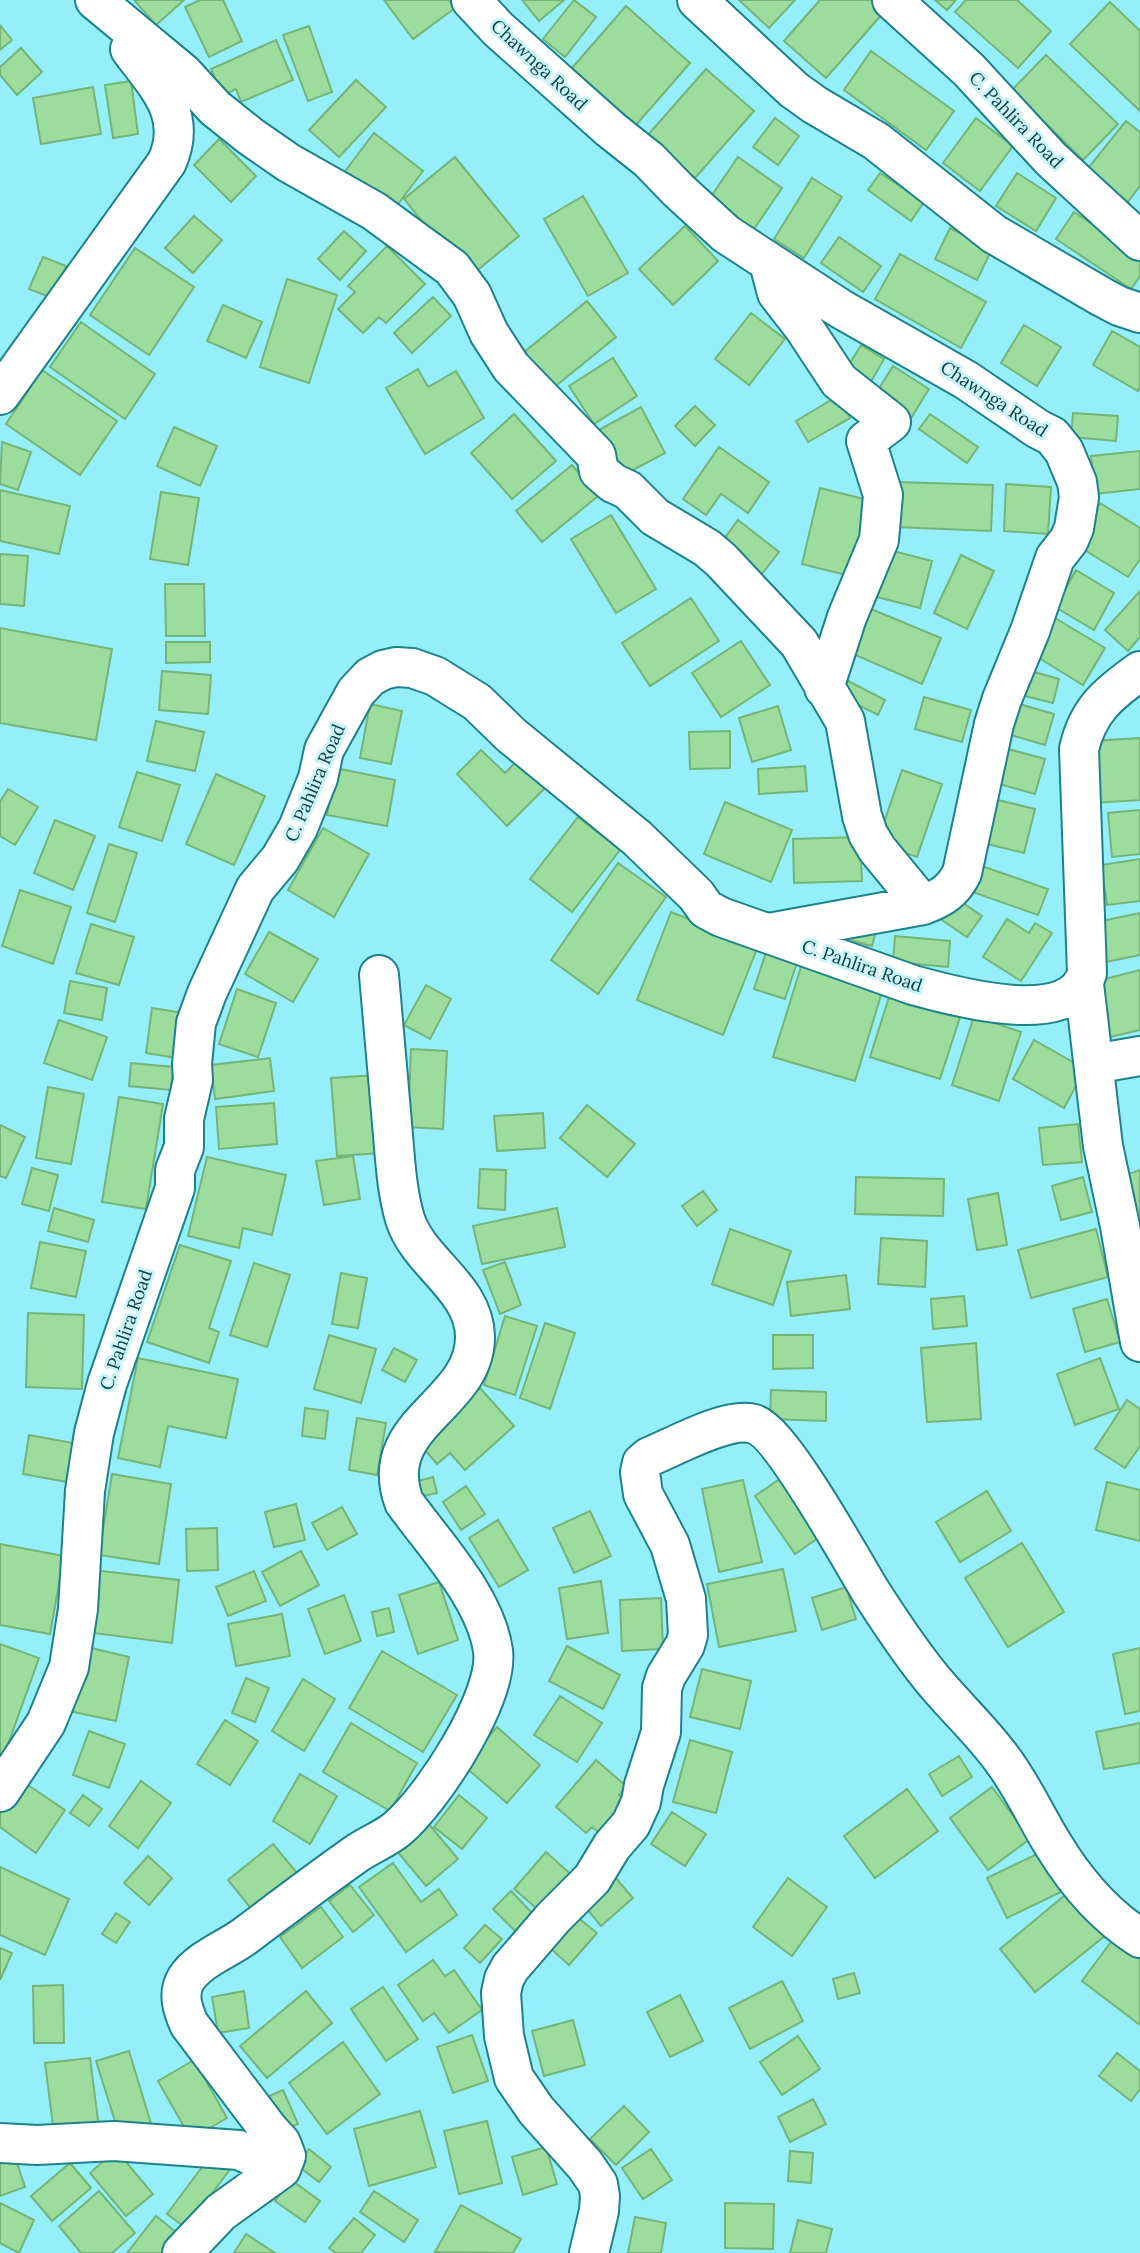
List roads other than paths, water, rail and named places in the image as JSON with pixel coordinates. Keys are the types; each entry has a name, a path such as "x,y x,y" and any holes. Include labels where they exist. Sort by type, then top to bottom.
{"street":[{"path":"0,395 167,162 173,147 175,128 172,112 162,93 94,0"},
{"path":"94,0 183,73 215,108 250,136 289,163 374,211 452,268 472,295 489,333 511,367 596,455 599,471 613,483 628,489 655,517 707,548 736,574 799,643 845,722 862,816 868,834 923,905"},
{"name":"Chawnga Road","path":"471,0 498,29 610,130 649,160 710,220 769,263 841,309 957,374 1052,436 1064,451 1077,482 1079,497 1074,528 1069,540 1055,558 994,724 962,873 955,887 923,905 766,933"},
{"path":"697,0 814,106 876,141 994,234 1102,297 1140,313"},
{"name":"C. Pahlira Road","path":"892,0 969,70 1051,159 1140,242"},
{"path":"769,263 777,293 804,328 839,382 891,422 866,441 883,495 879,540 847,617 824,688"},
{"name":"C. Pahlira Road","path":"0,1792 46,1723 69,1667 78,1609 85,1491 94,1433 107,1384 175,1188 175,1170 184,1147 184,1119 193,1080 196,1023 207,993 256,889 280,859 298,828 318,778 324,750 356,692 370,677 396,667 412,668 435,676 477,702 511,735 619,822 696,895 706,909 721,917 943,993 1021,1006 1049,1005 1066,999 1084,984"},
{"path":"1140,671 1115,689 1091,715 1079,749 1087,973 1084,984 1103,1146 1140,1342"},
{"path":"182,2253 220,2213 281,2168 286,2156 281,2143 189,2024 182,2007 181,1995 185,1981 197,1965 227,1949 359,1852 395,1831 409,1818 425,1800 469,1730 488,1690 493,1671 493,1651 482,1615 455,1572 404,1502 398,1478 405,1448 413,1432 453,1391 471,1363 475,1332 463,1298 415,1240 405,1219 397,1173 379,975"},
{"path":"1094,1063 1140,1056"},
{"path":"589,2253 599,2211 598,2184 536,2110 514,2078 504,2036 501,1993 510,1968 553,1918 592,1879 612,1846 631,1824 641,1802 661,1732 662,1688 688,1635 686,1599 670,1545 643,1494 640,1482 642,1464 649,1457 738,1423 765,1429 783,1451 872,1592 929,1675 982,1733 1022,1787 1053,1845 1074,1876 1097,1903 1140,1938"},
{"path":"0,2143 37,2145 114,2141 239,2150 281,2168"}]}
